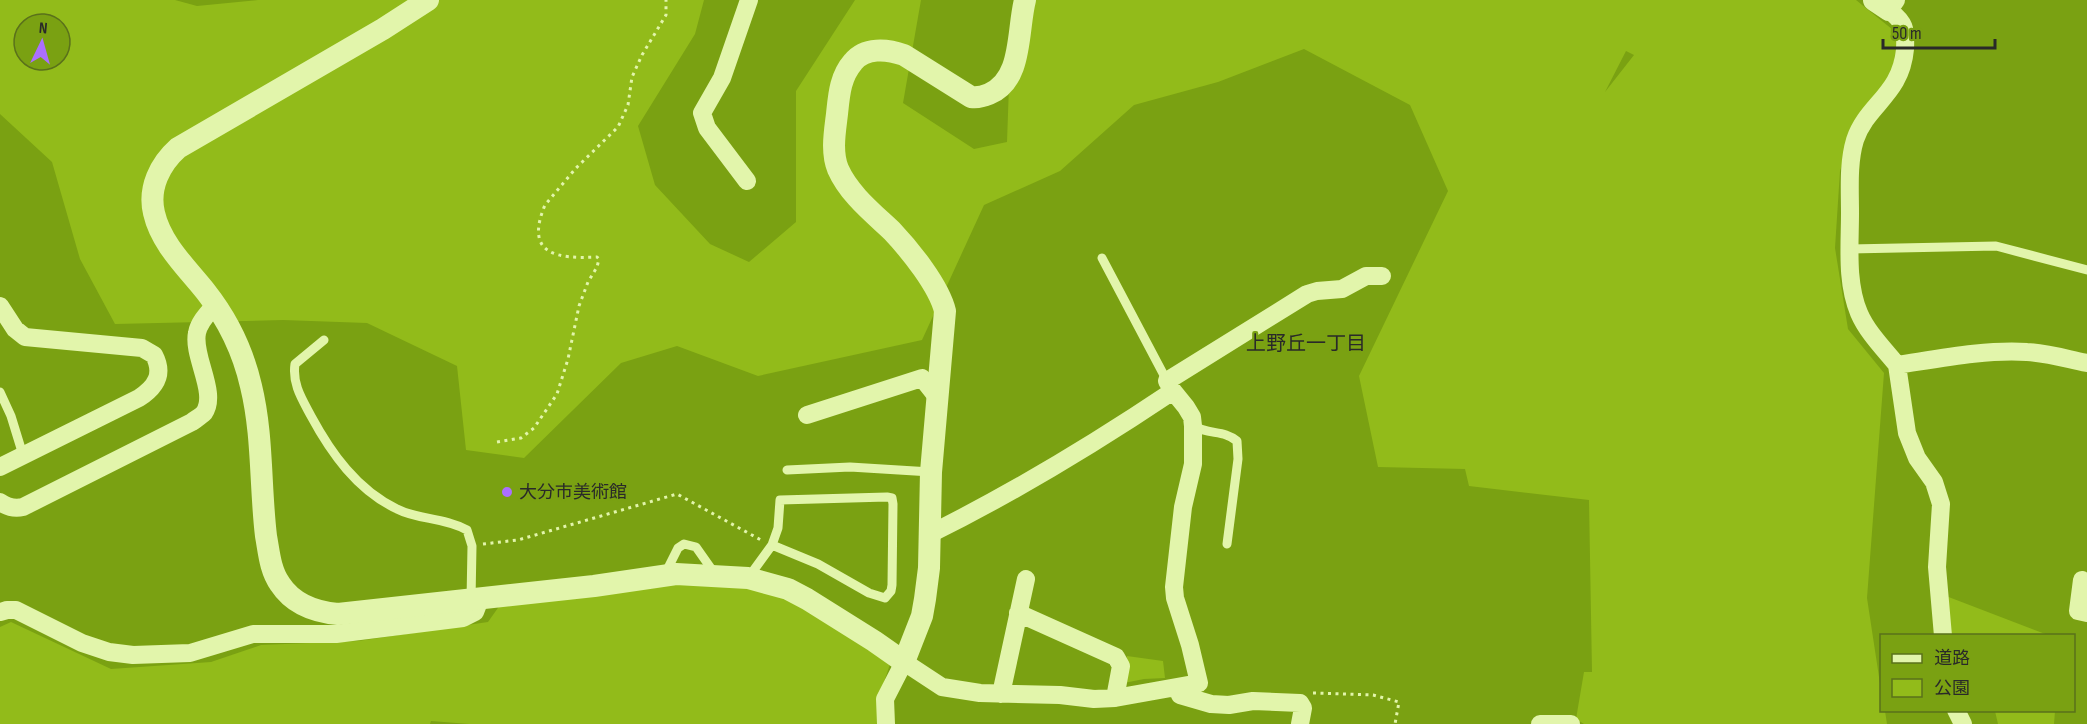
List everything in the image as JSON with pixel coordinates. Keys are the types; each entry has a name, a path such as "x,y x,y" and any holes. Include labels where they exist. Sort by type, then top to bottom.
{"street":[{"path":"428,0 383,29 178,148 164,163 154,187 152,202 156,221 177,257 215,305 232,331 252,386 272,567 281,586 302,605 313,610 338,614 594,586 676,574 716,575 748,578 788,589 874,640 942,687 1001,694 1060,695 1094,699 1115,698 1199,683 1175,598 1174,587 1183,507 1193,464 1194,426 1192,417 1170,386"},
{"path":"747,181 706,128 702,113 722,78 750,0"},
{"path":"886,724 885,699 904,662 922,616 926,599 931,472 945,311 939,290 894,234 864,205 846,183 838,168 834,152 841,81 855,60 866,53 878,50 904,55 971,97 978,98 999,90 1010,76 1025,0"},
{"path":"1886,3 1904,24 1906,33 1904,58 1896,81 1862,125 1855,141 1851,158 1851,283 1858,311 1864,322 1896,365 1907,433 1917,458 1934,482 1941,504 1937,567 1944,634"},
{"path":"928,535 973,513 1122,425 1170,386 1307,294 1342,289 1366,276 1382,276"},
{"path":"0,502 6,506 22,507 192,422 204,413 207,394 196,348 196,337 200,325 215,305"},
{"path":"0,306 15,329 25,337 142,348 154,355 158,363 158,379 148,392 0,467"},
{"path":"1896,365 2024,351 2087,363"},
{"path":"807,415 922,378 937,397"},
{"path":"1001,694 1026,579"},
{"path":"2082,580 2078,610 2087,613"},
{"path":"0,612 16,610 82,643 109,652 133,656 190,653 252,634 336,634 463,618 475,612 475,600"},
{"path":"1018,613 1116,657 1121,666 1115,698"},
{"path":"1177,688 1180,695 1211,704 1229,705 1253,701 1300,703 1303,708 1300,724"},
{"path":"1540,724 1571,723"}],"lane":[{"path":"1850,249 1996,246 2087,270"},
{"path":"1102,258 1170,386"},
{"path":"324,340 296,364 293,375 298,393 326,445 359,482 399,511 453,523 467,530 472,546 475,600"},
{"path":"0,392 11,416 23,455"},
{"path":"1194,426 1207,432 1230,435 1237,441 1238,459 1227,544"},
{"path":"787,470 850,467 931,472"},
{"path":"748,578 771,545 778,528 780,500 887,496 892,498 892,585 891,591 885,598 869,593 818,564 771,545"},
{"path":"664,576 678,548 684,544 696,547 716,575"}],"path":[{"path":"497,442 521,438 534,428 557,394 568,359 582,298 599,259 597,257 558,256 543,246 538,230 542,212 576,168 618,127 628,105 632,77 642,55 666,15 666,0"},
{"path":"472,546 518,540 677,494 771,545"}],"green space":[{"path":"0,0 175,0 197,6 258,0 704,0 695,34 638,126 655,185 710,244 749,262 796,222 796,91 855,0 921,0 903,103 974,149 1007,142 1011,29 1019,0 1856,0 1898,34 1892,76 1859,118 1840,171 1835,248 1848,329 1884,373 1867,598 1880,683 1880,712 1885,712 1887,724 1584,724 1576,719 1584,672 1592,672 1589,500 1469,486 1465,469 1378,467 1359,376 1448,191 1410,105 1304,49 1218,82 1134,105 1060,171 984,205 922,340 758,376 677,346 621,363 524,458 466,450 457,366 367,323 283,320 115,324 80,259 52,162 0,114","holes":["1626,51 1634,55 1605,92"]},
{"path":"676,581 748,584 800,602 891,661 877,703 880,724 469,724 431,721 430,724 0,724 0,627 11,622 111,669 211,662 261,645 358,641 488,622 500,605"},
{"path":"1946,596 2045,634 1951,634"},
{"path":"1127,656 1163,661 1165,678 1124,683"},
{"path":"1995,712 2055,712 2054,724 1998,724"}],"place":[{"name":"大分市美術館","path":"507,492"}],"district":[{"name":"上野丘一丁目","path":"1306,344"}]}
